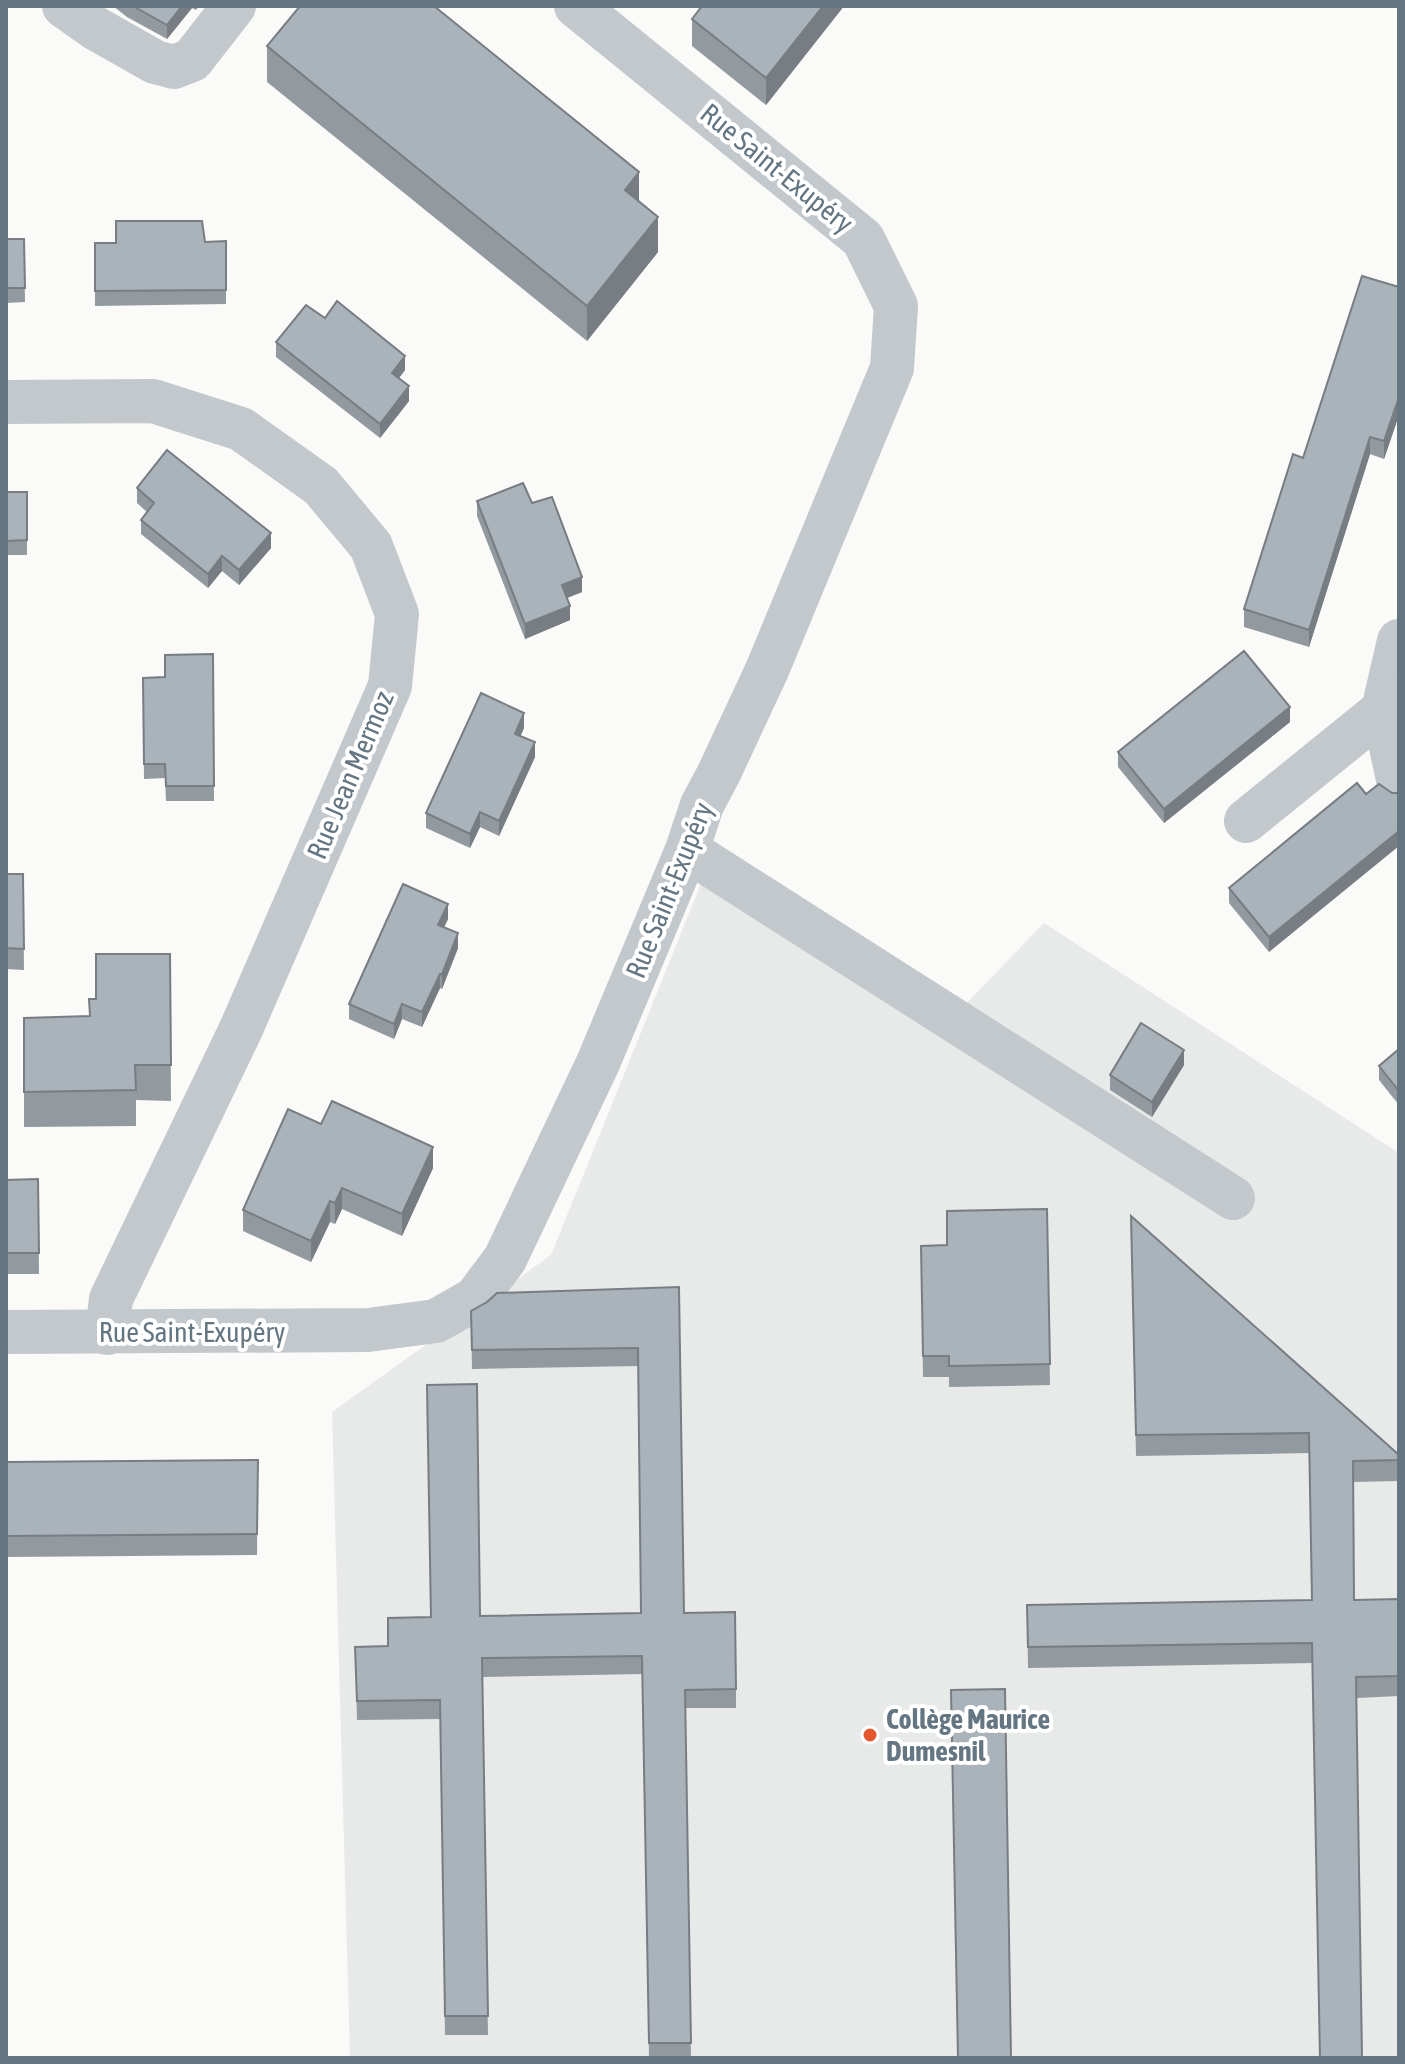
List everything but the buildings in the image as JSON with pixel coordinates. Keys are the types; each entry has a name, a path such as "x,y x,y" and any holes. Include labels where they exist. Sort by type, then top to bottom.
{"street":[{"path":"64,6 95,28 155,62 174,67 192,60 234,6"},
{"name":"Rue Saint-Exupéry","path":"6,1332 368,1330 436,1321 475,1299 505,1259 598,1063 687,850 702,805 767,670 892,368 896,306 863,239 576,6"},
{"name":"Rue Jean Mermoz","path":"6,402 153,401 241,429 321,486 371,546 397,614 390,686 241,1029 111,1299 107,1333"},
{"path":"1399,641 1391,703 1399,784"},
{"path":"1246,821 1391,703"},
{"path":"687,850 1233,1198"}],"shaded area":[{"name":"Collège Maurice Dumesnil","path":"709,864 959,1011 1044,923 1399,1153 1399,2058 350,2058 332,1412 551,1255"}],"place":[{"name":"Collège Maurice Dumesnil","path":"870,1735"}]}
